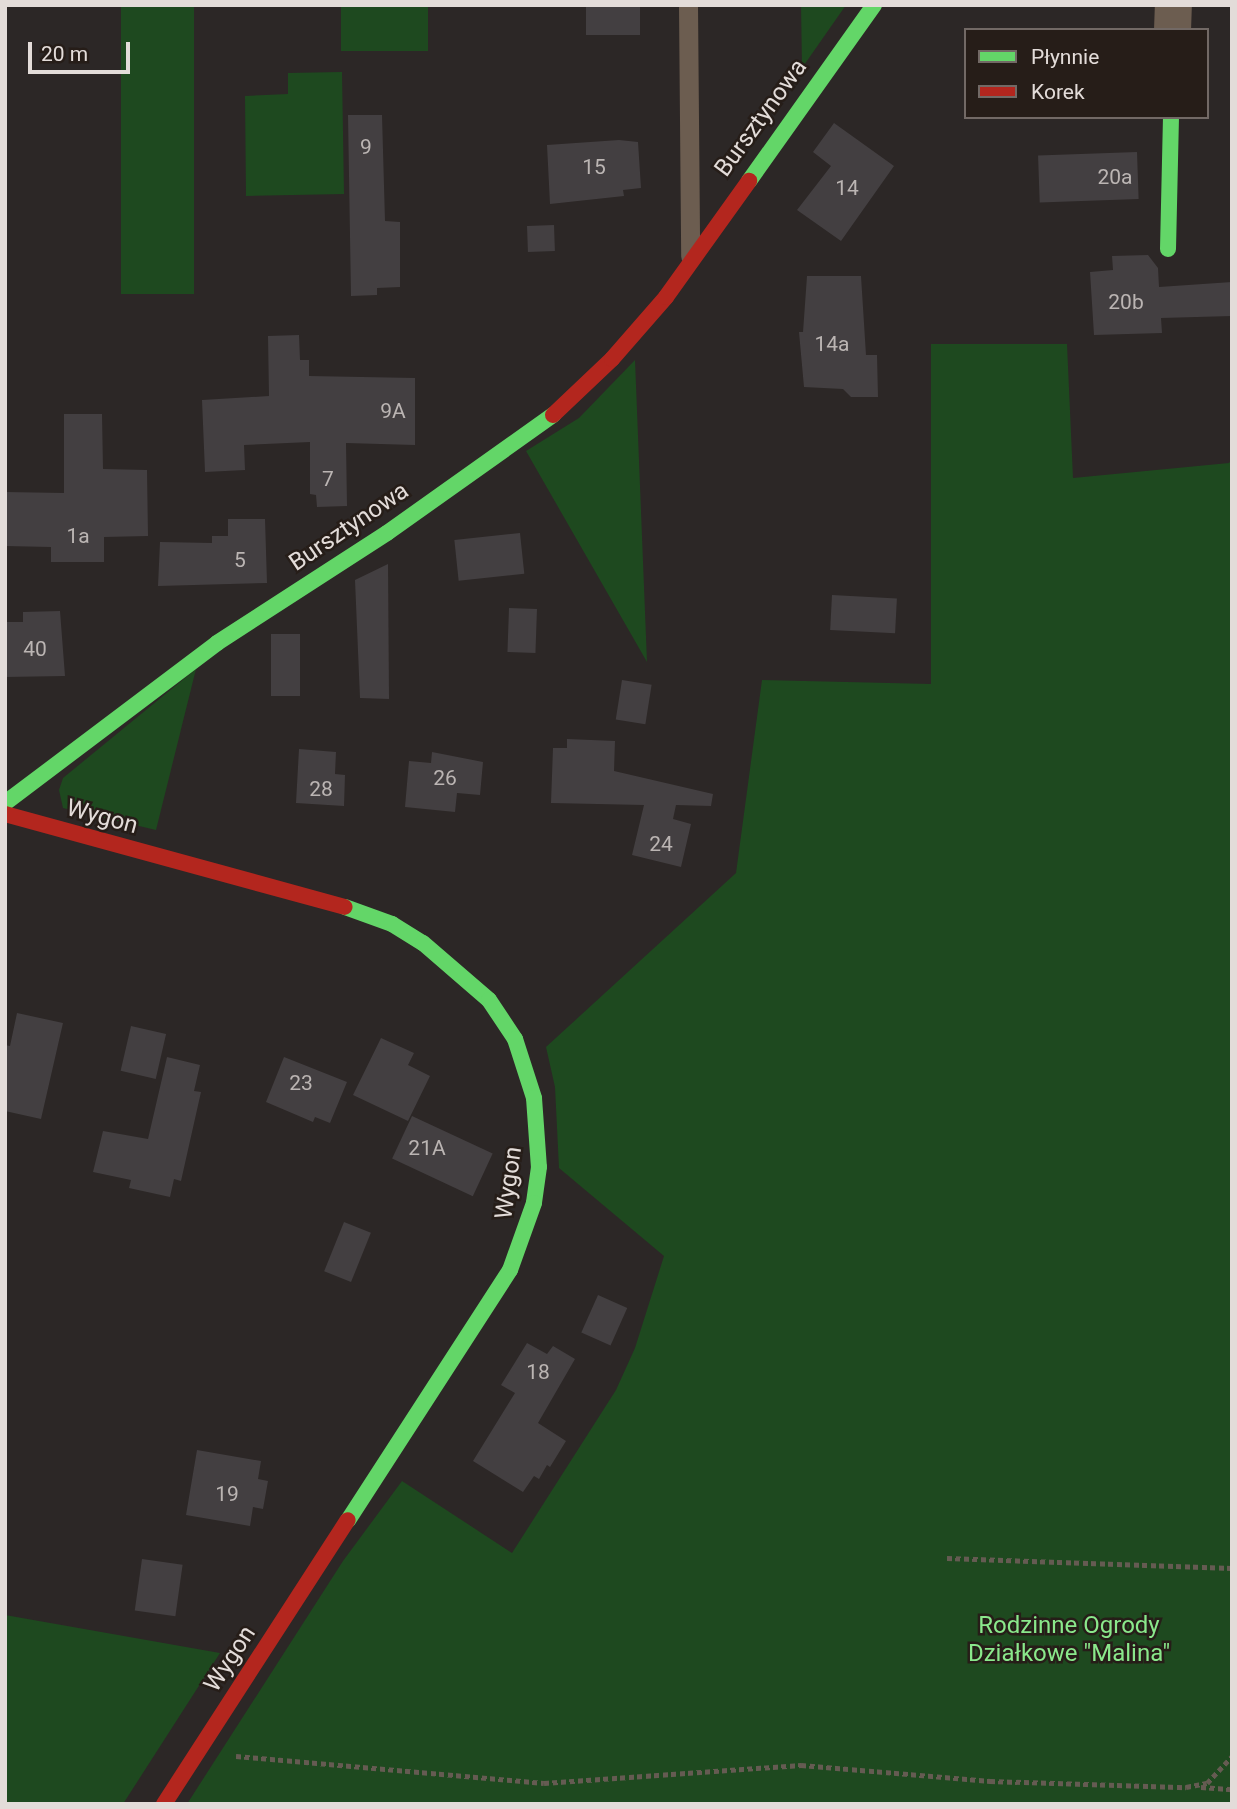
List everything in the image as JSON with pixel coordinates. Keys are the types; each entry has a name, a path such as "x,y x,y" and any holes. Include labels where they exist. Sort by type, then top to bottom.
{"street":[{"name":"Bursztynowa","path":"5,803 217,643 387,533 553,415 640,328 873,5"},
{"path":"1172,28 1173,5"},
{"path":"1168,249 1171,119"},
{"name":"Wygon","path":"5,814 364,912 391,924 423,943 489,1000 515,1038 534,1098 539,1167 534,1203 510,1270 164,1804"}],"lane":[{"name":"Bursztynowa","path":"688,5 690,260"}],"path":[{"path":"947,1558 1232,1568"},
{"path":"197,1752 544,1783 801,1765 990,1781 1232,1789"},
{"path":"1198,1787 1220,1775 1232,1756"}],"green space":[{"path":"121,5 194,5 194,294 121,294"},
{"path":"341,5 428,5 428,51 341,51"},
{"path":"801,5 846,5 802,68"},
{"path":"342,72 344,194 246,196 245,96 288,94 288,73"},
{"name":"Rodzinne Ogrody Działkowe \"Malina\"","path":"931,344 1067,344 1073,478 1229,463 1232,459 1232,1804 187,1804 343,1561 402,1481 512,1553 616,1390 635,1348 664,1256 559,1168 555,1087 546,1047 736,873 762,680 931,684"},
{"path":"635,360 647,662 526,451 579,418"},
{"path":"196,669 156,830 63,808 59,790 63,778"},
{"path":"5,1615 220,1653 123,1804 5,1804"}],"building":[{"path":"586,5 640,5 640,35 586,35"},
{"path":"348,115 382,115 385,221 400,222 400,287 377,288 377,295 351,296"},
{"path":"834,123 894,166 841,241 797,210 831,166 813,152"},
{"path":"619,140 638,142 641,188 623,190 624,196 550,204 547,145"},
{"path":"1137,152 1139,199 1040,202 1038,155"},
{"path":"554,225 555,251 528,252 527,226"},
{"path":"1148,255 1158,268 1159,287 1232,282 1232,316 1161,318 1162,333 1094,335 1090,272 1113,270 1112,256"},
{"path":"807,276 861,276 866,355 877,355 878,397 851,397 843,389 804,387 799,332 803,332"},
{"path":"299,335 300,360 309,360 309,376 415,378 415,445 346,443 347,506 317,507 316,495 310,494 310,442 244,445 245,470 205,472 202,400 269,396 268,336"},
{"path":"64,414 102,414 103,469 147,470 148,536 104,537 104,562 51,562 51,547 5,546 5,492 64,493"},
{"path":"228,519 265,519 267,583 158,586 160,542 212,543 212,536 228,536"},
{"path":"520,533 524,574 459,581 454,540"},
{"path":"388,564 389,699 360,698 355,580"},
{"path":"832,595 897,598 895,633 830,630"},
{"path":"509,608 537,609 535,653 507,652"},
{"path":"60,611 65,676 5,677 5,622 23,622 23,612"},
{"path":"271,634 300,634 300,696 271,696"},
{"path":"622,680 652,685 645,724 616,720"},
{"path":"567,739 615,741 614,771 713,794 711,806 676,805 673,819 691,824 681,867 632,855 644,805 551,803 553,748 567,748"},
{"path":"299,749 336,752 335,774 345,775 344,806 296,803"},
{"path":"432,752 483,762 480,795 457,793 455,812 405,807 409,761 431,763"},
{"path":"17,1013 63,1023 41,1119 5,1111 5,1045 10,1046"},
{"path":"131,1026 166,1034 156,1079 121,1071"},
{"path":"381,1038 414,1053 408,1065 430,1076 408,1121 353,1095"},
{"path":"167,1057 200,1065 194,1091 201,1092 181,1181 174,1179 170,1197 129,1188 131,1180 93,1172 103,1131 148,1139"},
{"path":"284,1057 347,1082 330,1123 315,1117 313,1122 266,1102"},
{"path":"412,1116 493,1154 473,1196 392,1159"},
{"path":"344,1222 371,1233 351,1282 324,1271"},
{"path":"598,1295 627,1308 611,1345 581,1332"},
{"path":"527,1343 547,1354 553,1346 575,1359 538,1423 566,1441 550,1467 547,1465 539,1479 534,1476 523,1492 473,1461 515,1393 501,1385"},
{"path":"197,1450 261,1461 258,1479 268,1481 263,1509 253,1507 250,1526 186,1515"},
{"path":"142,1559 183,1565 175,1616 135,1610"}],"traffic: fast":[{"path":"749,181 874,5"},
{"path":"1168,249 1171,119"},
{"path":"5,803 217,643 387,533 553,415"},
{"path":"345,907 392,924 423,943 489,1000 515,1039 534,1098 539,1167 534,1203 510,1270 348,1520"}],"traffic: jam":[{"path":"553,415 612,359 666,297 749,181"},
{"path":"5,814 345,907"},
{"path":"164,1804 348,1520"}]}
